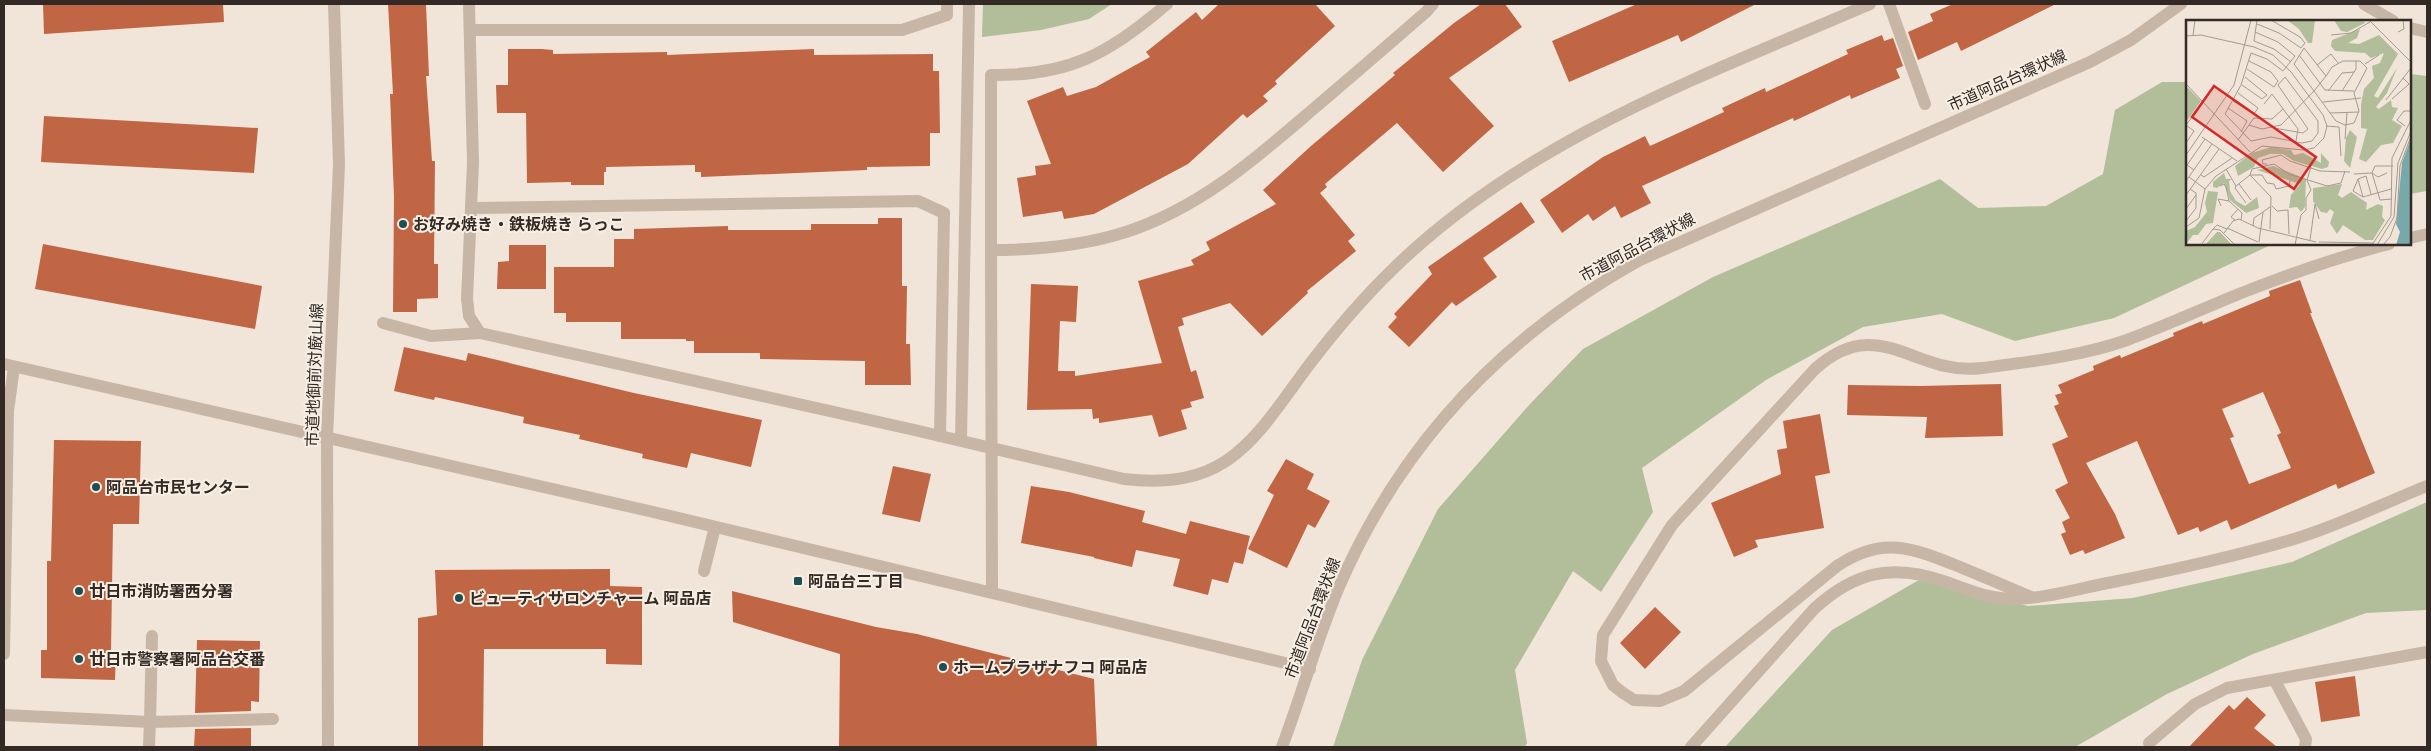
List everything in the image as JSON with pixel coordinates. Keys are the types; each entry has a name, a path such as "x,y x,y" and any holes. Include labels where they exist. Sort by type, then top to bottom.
{"street":[{"name":"市道地御前対厳山線","path":"328,747 327,438 339,165 334,4"},
{"path":"469,4 471,208 467,299 469,316 480,333"},
{"path":"470,30 902,30 947,15 947,4"},
{"path":"961,440 968,4"},
{"path":"992,593 991,75 1034,74 1076,63 1116,45 1134,33 1167,4"},
{"path":"991,250 1037,250 1082,244 1126,232 1160,219 1209,194 1246,167 1430,8 1439,4"},
{"path":"383,323 431,336 480,333 961,440 1124,479 1148,482 1173,481 1219,466 1257,436 1333,334 1378,284 1422,243 1487,191 1537,158 1629,109 1870,4"},
{"path":"1889,4 1925,104"},
{"name":"市道阿品台環状線","path":"1282,747 1338,589 1371,522 1412,457 1460,398 1507,352 1574,299 1648,256 2090,62 2131,40 2180,4"},
{"path":"2364,4 2391,20"},
{"path":"2411,28 2427,32"},
{"path":"471,208 918,201 944,213 940,436"},
{"path":"2411,238 2427,234"},
{"path":"2031,597 1925,553 1895,546 1879,547 1864,551 1837,566 1673,698 1660,702 1634,700 1613,684 1601,661 1600,648 1609,623 1672,525 1815,369 1827,358 1840,351 1871,344 1887,346 1940,366 1967,370 2056,357 2125,341 2250,289 2348,255 2385,245"},
{"path":"4,654 9,366 715,527 1310,669"},
{"path":"1691,747 1814,608 1830,594 1850,582 1870,575 1892,572 1914,573 1993,598 2031,597 2180,568 2295,539 2427,486"},
{"path":"704,571 715,527"},
{"path":"149,747 152,636"},
{"path":"2149,743 2194,704 2227,688 2275,681 2427,652"},
{"path":"2275,681 2306,739 2305,747"},
{"path":"4,715 150,722 273,719"}],"green space":[{"path":"983,4 1112,4 1089,19 1041,30 982,37"},
{"path":"2411,74 2427,76 2427,191 2411,194"},
{"path":"2162,82 2186,82 2186,245 2271,245 2114,318 2015,341 1942,314 1863,327 1766,380 1642,468 1653,512 1601,592 1573,571 1515,670 1527,743 1525,747 1333,747 1362,660 1438,509 1530,404 1583,349 1713,277 1940,179 1978,208 2046,206 2103,174 2115,110"},
{"path":"2427,502 2427,610 2366,613 2253,654 2167,694 2075,747 1725,747 1832,630 1919,580 2028,606 2133,598 2292,562"}],"building":[{"path":"43,4 223,4 224,22 44,34"},
{"path":"388,4 426,4 429,76 426,76 432,161 435,161 434,264 438,264 438,298 417,299 417,312 393,312 394,197 390,94 393,94"},
{"path":"1219,4 1315,4 1335,26 1275,81 1277,84 1263,96 1268,101 1247,118 1243,114 1188,164 1094,214 1064,219 1062,211 1023,217 1017,178 1036,175 1035,166 1051,164 1027,101 1063,87 1067,96 1096,87 1150,57 1146,52 1196,12 1202,20"},
{"path":"1481,4 1505,4 1522,27 1449,78 1494,126 1443,172 1397,123 1325,184 1327,187 1320,193 1355,235 1348,241 1356,251 1307,291 1308,293 1262,336 1230,303 1182,318 1184,325 1178,327 1191,372 1196,370 1204,398 1190,402 1192,407 1181,410 1187,429 1159,437 1152,415 1099,423 1099,418 1093,419 1092,409 1027,410 1031,284 1078,286 1076,322 1060,321 1058,371 1075,371 1075,376 1162,363 1138,281 1194,265 1191,260 1210,250 1206,242 1276,204 1263,190 1311,146 1395,75 1393,73 1454,23"},
{"path":"1637,4 1756,4 1681,42 1678,35 1569,82 1552,41"},
{"path":"1953,4 2056,4 1961,51 1957,42 1918,60 1908,32 1933,21 1930,14"},
{"path":"1882,35 1884,41 1893,38 1903,66 1896,69 1900,78 1851,99 1850,95 1794,121 1793,118 1642,186 1651,203 1621,218 1615,206 1593,221 1588,214 1562,233 1540,200 1603,157 1645,136 1650,146 1724,112 1722,108 1765,88 1766,92 1848,54 1846,50"},
{"path":"508,49 553,50 553,54 667,52 667,55 814,49 814,55 933,54 933,71 939,71 940,133 930,133 930,166 867,167 867,170 701,177 701,172 695,172 695,165 606,167 604,185 571,185 571,182 527,183 526,113 497,113 496,85 508,85"},
{"path":"44,116 258,128 254,173 41,162"},
{"path":"1521,202 1535,222 1483,258 1497,277 1456,306 1452,302 1409,347 1388,327 1397,317 1394,314 1432,274 1428,267"},
{"path":"878,218 902,218 902,286 907,286 906,344 910,344 911,385 865,385 865,361 760,359 760,353 694,353 694,341 686,341 686,339 621,339 621,322 566,322 566,313 554,313 554,267 614,267 614,239 634,239 634,229 728,226 728,230 811,230 811,224 878,224"},
{"path":"43,244 262,286 255,329 35,289"},
{"path":"509,245 546,245 546,289 497,289 498,262 509,261"},
{"path":"2300,280 2312,313 2310,313 2375,473 2338,489 2336,484 2231,530 2227,520 2200,532 2198,527 2178,535 2137,441 2086,463 2115,514 2125,538 2085,554 2083,550 2070,555 2061,534 2066,532 2062,522 2070,518 2055,490 2068,483 2052,444 2068,437 2054,406 2059,404 2055,395 2062,393 2058,385 2094,370 2093,366 2120,355 2121,358 2174,336 2173,333 2202,321 2203,324 2270,296 2269,291","holes":["2263,392 2281,433 2277,435 2291,468 2249,484 2230,438 2234,437 2222,409"]},
{"path":"404,347 466,361 468,353 634,393 762,420 751,467 691,453 687,468 642,458 643,454 579,439 580,435 523,423 524,417 435,397 434,400 394,391"},
{"path":"2001,384 2003,436 1925,438 1927,417 1847,415 1848,385"},
{"path":"1820,414 1830,473 1815,476 1824,528 1755,540 1758,547 1734,557 1711,503 1781,474 1777,450 1787,448 1783,421"},
{"path":"54,440 141,441 139,524 113,524 111,651 116,651 115,680 41,678 41,650 47,650 47,561 51,561"},
{"path":"1286,459 1314,474 1307,489 1330,501 1315,528 1308,524 1287,568 1248,549 1274,495 1267,491"},
{"path":"893,466 931,474 920,522 882,514"},
{"path":"1031,486 1069,492 1145,511 1142,522 1186,534 1190,521 1250,536 1243,564 1234,562 1228,583 1212,579 1208,595 1173,586 1180,559 1136,550 1132,567 1094,557 1021,543"},
{"path":"610,569 610,586 642,587 642,665 606,664 606,649 484,649 483,747 418,747 418,618 437,615 435,570"},
{"name":"ホームプラザナフコ 阿品店","path":"732,591 876,627 917,634 1094,679 1097,747 839,747 840,654 733,622"},
{"path":"1655,607 1681,632 1645,669 1620,643"},
{"path":"197,640 260,641 259,702 251,701 251,711 195,713"},
{"path":"2355,676 2360,716 2321,722 2315,682"},
{"path":"2247,697 2266,715 2254,728 2277,747 2189,747 2229,705 2234,710"},
{"path":"251,728 251,747 194,747 195,729"}],"place":[{"name":"お好み焼き・鉄板焼き らっこ","path":"403,224"},
{"name":"阿品台市民センター","path":"96,487"},
{"name":"阿品台三丁目","path":"798,581"},
{"name":"廿日市消防署西分署","path":"79,591"},
{"name":"ビューティサロンチャーム 阿品店","path":"459,598"},
{"name":"廿日市警察署阿品台交番","path":"79,659"},
{"name":"ホームプラザナフコ 阿品店","path":"943,667"}]}
